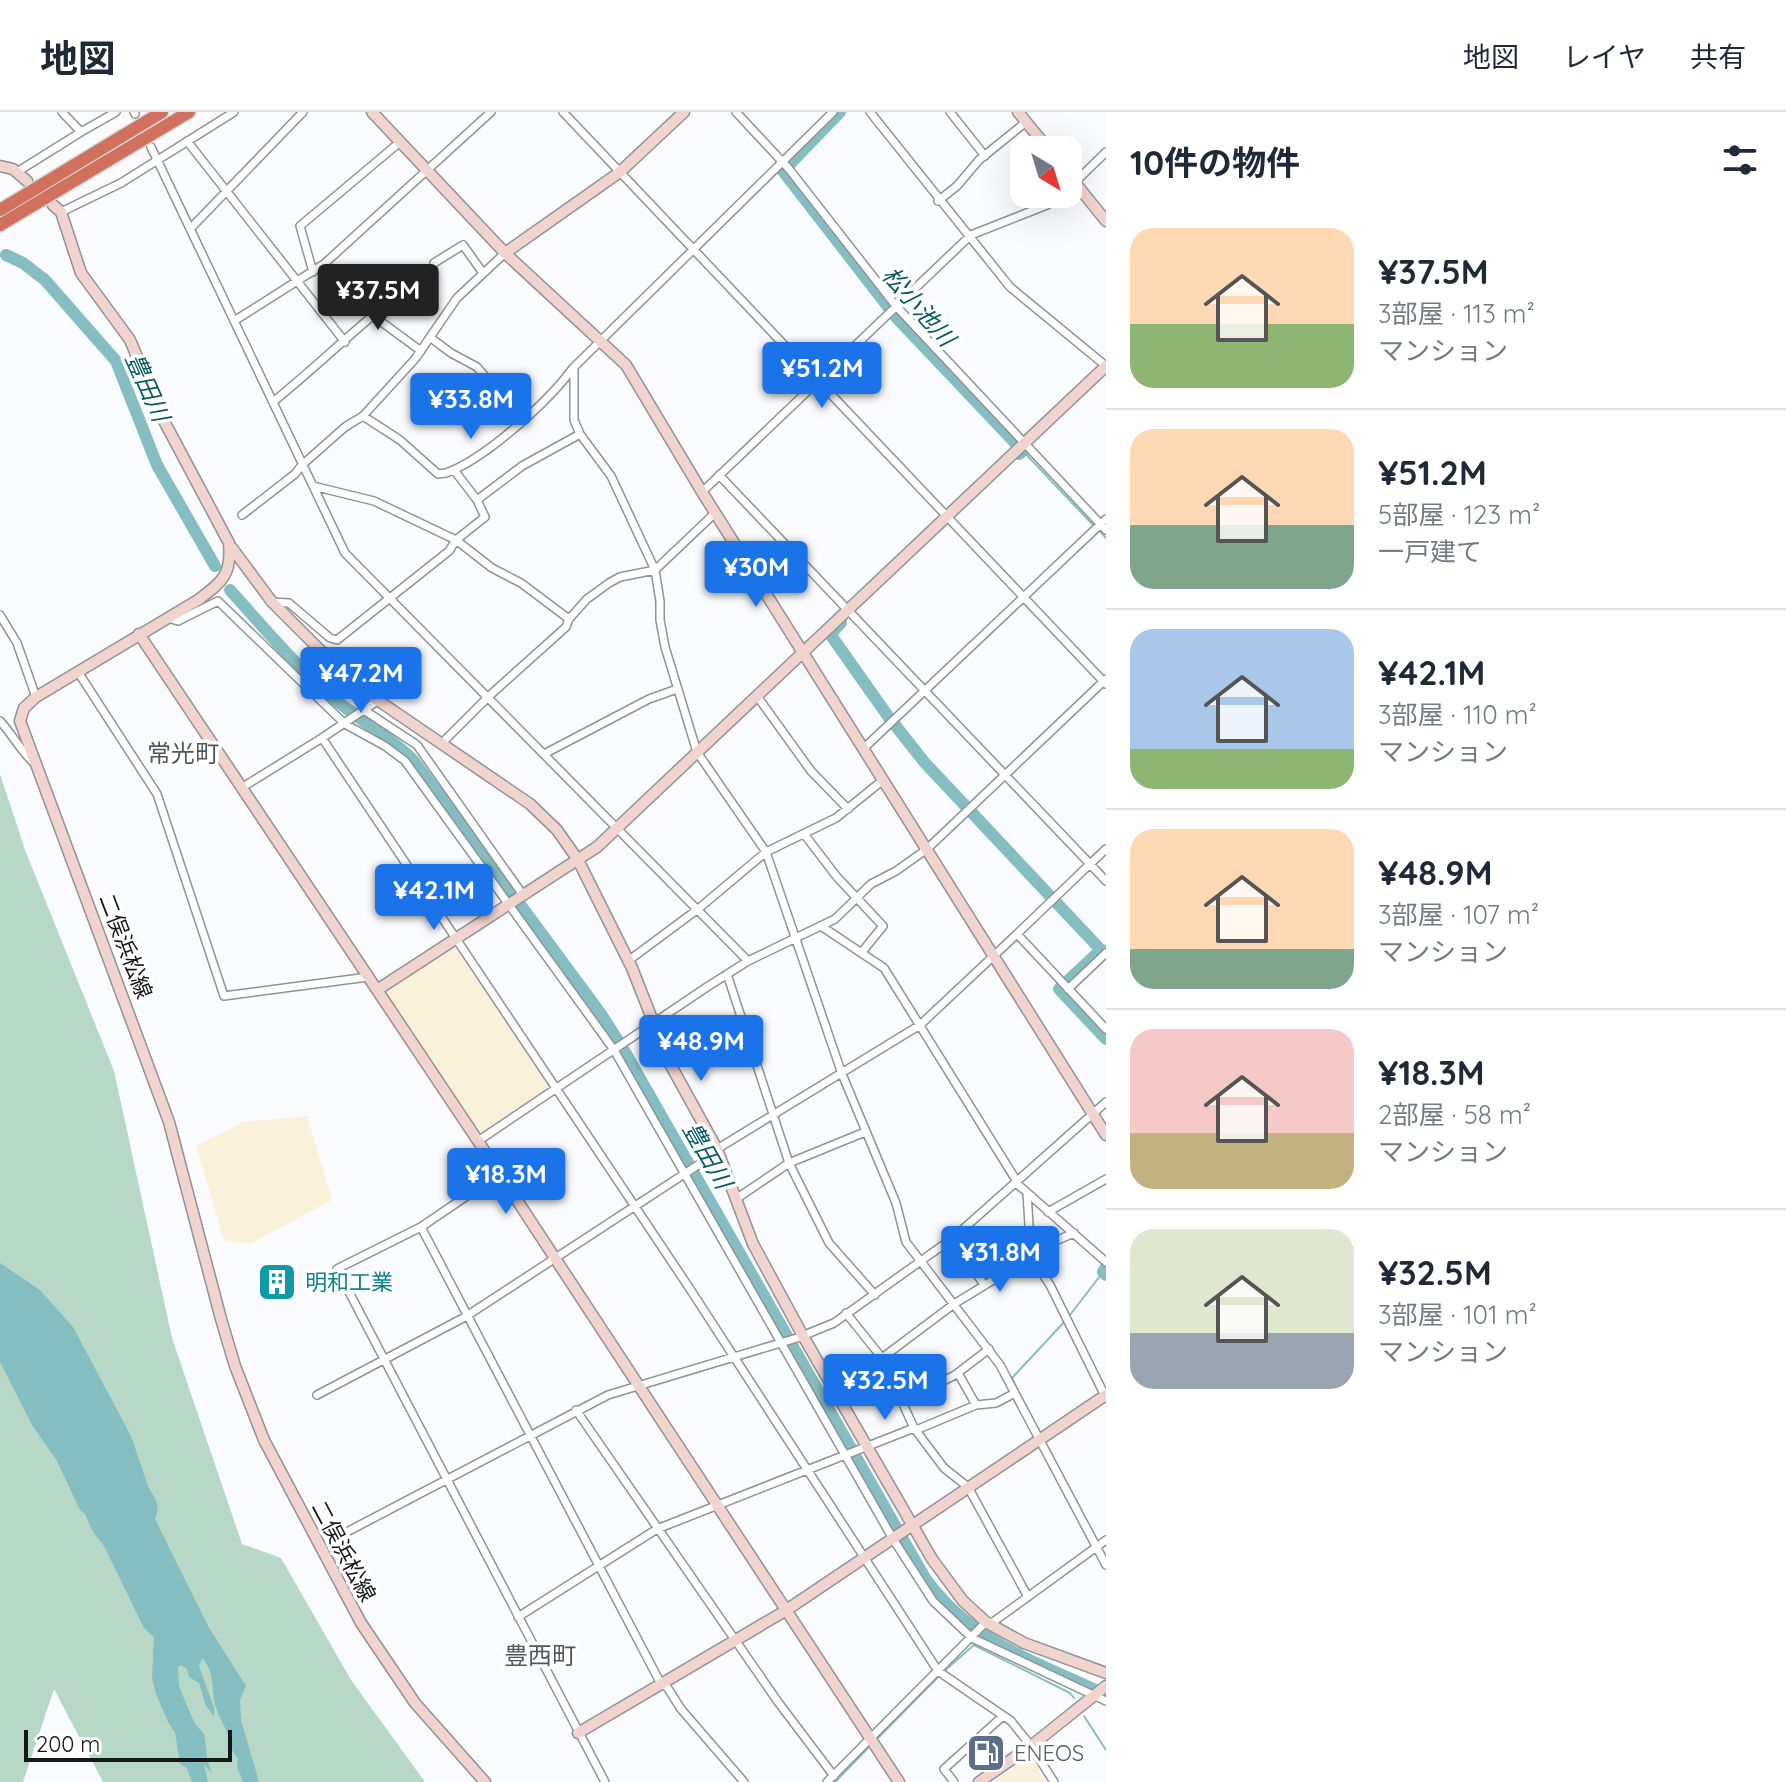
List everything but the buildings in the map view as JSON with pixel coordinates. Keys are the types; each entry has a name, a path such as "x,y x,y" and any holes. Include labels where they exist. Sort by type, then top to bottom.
{"highway":[{"path":"0,210 162,112"},
{"path":"0,225 189,112"}],"street":[{"path":"62,112 81,132"},
{"path":"17,172 116,112"},
{"path":"234,112 91,199 57,208 81,273 130,340 164,421 237,559 272,602 335,668 377,701 530,804 557,830 578,860 628,961 669,1062 718,1151 753,1244 800,1337 909,1528 984,1625 1106,1673"},
{"path":"190,229 303,112"},
{"path":"372,112 505,253 626,365 715,513 1106,1135"},
{"path":"234,321 313,272 338,252 491,112"},
{"path":"478,1141 727,974 835,919 871,884 927,849 1105,682 563,112"},
{"path":"242,515 295,474 345,427 363,416 421,351 448,309 483,273 505,253 620,172 684,112"},
{"path":"736,112 785,165 896,306 1022,445 1103,525 863,749"},
{"path":"363,416 400,440 438,474 454,470 501,440 564,380 600,339 785,165 833,112"},
{"path":"377,990 578,860 618,828 1106,366 1010,287 971,235 938,201 870,112"},
{"path":"950,112 985,156"},
{"path":"1018,112 1038,136"},
{"path":"938,201 1026,122"},
{"path":"187,141 345,342"},
{"path":"313,272 300,226 400,142"},
{"path":"151,147 345,553 748,961"},
{"path":"1082,172 1106,152"},
{"path":"0,166 17,172 27,181"},
{"path":"1082,195 1106,221"},
{"path":"702,492 971,235 1039,208"},
{"path":"273,402 345,342 372,315 433,269 434,263 463,245 483,273"},
{"path":"372,315 421,351"},
{"path":"431,338 477,367 522,419"},
{"path":"574,367 574,420 580,434 611,476 655,570 660,620 697,752 766,852 842,1074 888,1182 906,1242 989,1349 1042,1438 1106,1565"},
{"path":"477,500 522,466 580,434"},
{"path":"272,602 289,603 330,638 337,640 449,551 456,540 485,517 477,500 454,470"},
{"path":"719,475 1106,881"},
{"path":"313,486 374,501 456,540 569,619"},
{"path":"441,744 566,627 587,599 620,577 655,570 715,513"},
{"path":"0,615 17,643 36,697 221,583 229,567 229,543"},
{"path":"168,618 178,621 218,601 347,723 405,761 614,1050 845,1454 933,1601 972,1638 1106,1701"},
{"path":"139,634 478,1141 899,1782"},
{"path":"78,672 157,794 224,996 368,977"},
{"path":"544,754 649,699 677,689"},
{"path":"757,696 811,771 848,809"},
{"name":"二俣浜松線","path":"36,697 24,708 20,721 169,1122 235,1366 264,1440 319,1549 361,1623 415,1703 485,1782"},
{"path":"243,787 377,701"},
{"path":"363,711 417,745 522,895"},
{"path":"0,721 25,755 35,763"},
{"path":"322,738 940,1673 1011,1721 1054,1782"},
{"path":"628,961 698,909 766,852 836,818 883,780"},
{"path":"804,834 883,926 862,952"},
{"path":"317,1395 469,1315 771,1116 920,1025 1106,849"},
{"path":"821,926 884,968 1016,1181 1105,1261"},
{"path":"1017,934 1106,1029"},
{"path":"1068,989 1106,953"},
{"path":"727,974 771,1116 789,1163 829,1243 875,1295"},
{"path":"341,1535 608,1395 800,1337 834,1323 953,1238 1106,1102"},
{"path":"736,1199 789,1163 865,1132"},
{"path":"499,1174 421,1227 337,1269 605,1782"},
{"path":"1048,1212 1106,1179"},
{"path":"578,1733 785,1611 1106,1396 1050,1285 1030,1254 1027,1193"},
{"path":"421,1227 661,1684 667,1687 681,1709 744,1782"},
{"path":"882,1358 954,1304 1030,1254 1074,1233"},
{"path":"953,1238 984,1285"},
{"path":"846,1313 882,1358 915,1429 944,1468 968,1487 1028,1597"},
{"path":"903,1402 958,1373 989,1349"},
{"path":"958,1373 976,1405"},
{"path":"518,1617 657,1529 805,1469 976,1405 996,1403 1015,1393"},
{"path":"576,1410 831,1779 940,1673 984,1625 993,1622 1106,1540"},
{"path":"979,1782 1031,1746 1106,1686"},
{"path":"954,1782 944,1769 1003,1716"}],"shaded area":[{"path":"455,947 550,1087 479,1137 384,993"},
{"path":"307,1116 332,1200 250,1244 224,1240 196,1146 243,1122"},
{"path":"1030,1756 1046,1782 992,1782"}],"green space":[{"path":"0,774 25,850 114,1071 172,1338 242,1544 281,1558 351,1680 425,1782 103,1782 54,1689 23,1782 0,1782"}],"water":[{"path":"0,1263 40,1290 73,1327 131,1436 156,1500 158,1509 155,1519 208,1626 246,1686 240,1700 241,1720 259,1782 243,1782 237,1767 238,1759 216,1707 211,1673 202,1658 199,1666 214,1716 206,1706 199,1683 189,1677 187,1669 181,1665 178,1667 179,1687 195,1724 204,1734 212,1773 204,1765 208,1782 192,1782 187,1768 180,1764 175,1732 156,1694 152,1678 154,1637 144,1628 104,1546 80,1510 57,1461 32,1425 0,1362"}],"waterway":[{"name":"松小池川","path":"840,112 783,171 896,317 1023,451 1019,454"},
{"name":"豊田川","path":"6,255 23,263 45,280 116,361 157,465 215,566"},
{"path":"1023,451 1094,526"},
{"path":"1099,530 1106,538"},
{"name":"豊田川","path":"230,590 312,678 414,761 601,1014 925,1578 943,1600 985,1635 1031,1661 1106,1695"},
{"name":"松小池川","path":"841,623 830,634 890,719"},
{"name":"松小池川","path":"895,725 925,763 1101,950 1059,989 1106,1039"},
{"name":"松小池川","path":"1101,950 1106,945"},
{"path":"1089,1251 1106,1267"},
{"name":"松小池川","path":"1106,1267 1103,1272 1106,1275"},
{"path":"1070,1315 1103,1272"},
{"path":"1023,1402 1012,1378 1066,1320"},
{"path":"1049,1450 1097,1541"},
{"path":"943,1672 974,1645 1070,1693 1074,1698"},
{"path":"878,1738 939,1676"},
{"path":"1084,1716 1106,1750"},
{"path":"835,1782 868,1748"}],"place":[{"name":"明和工業","path":"277,1282"},
{"name":"ENEOS","path":"986,1753"}],"district":[{"name":"常光町","path":"183,753"},
{"name":"豊西町","path":"540,1655"}]}
